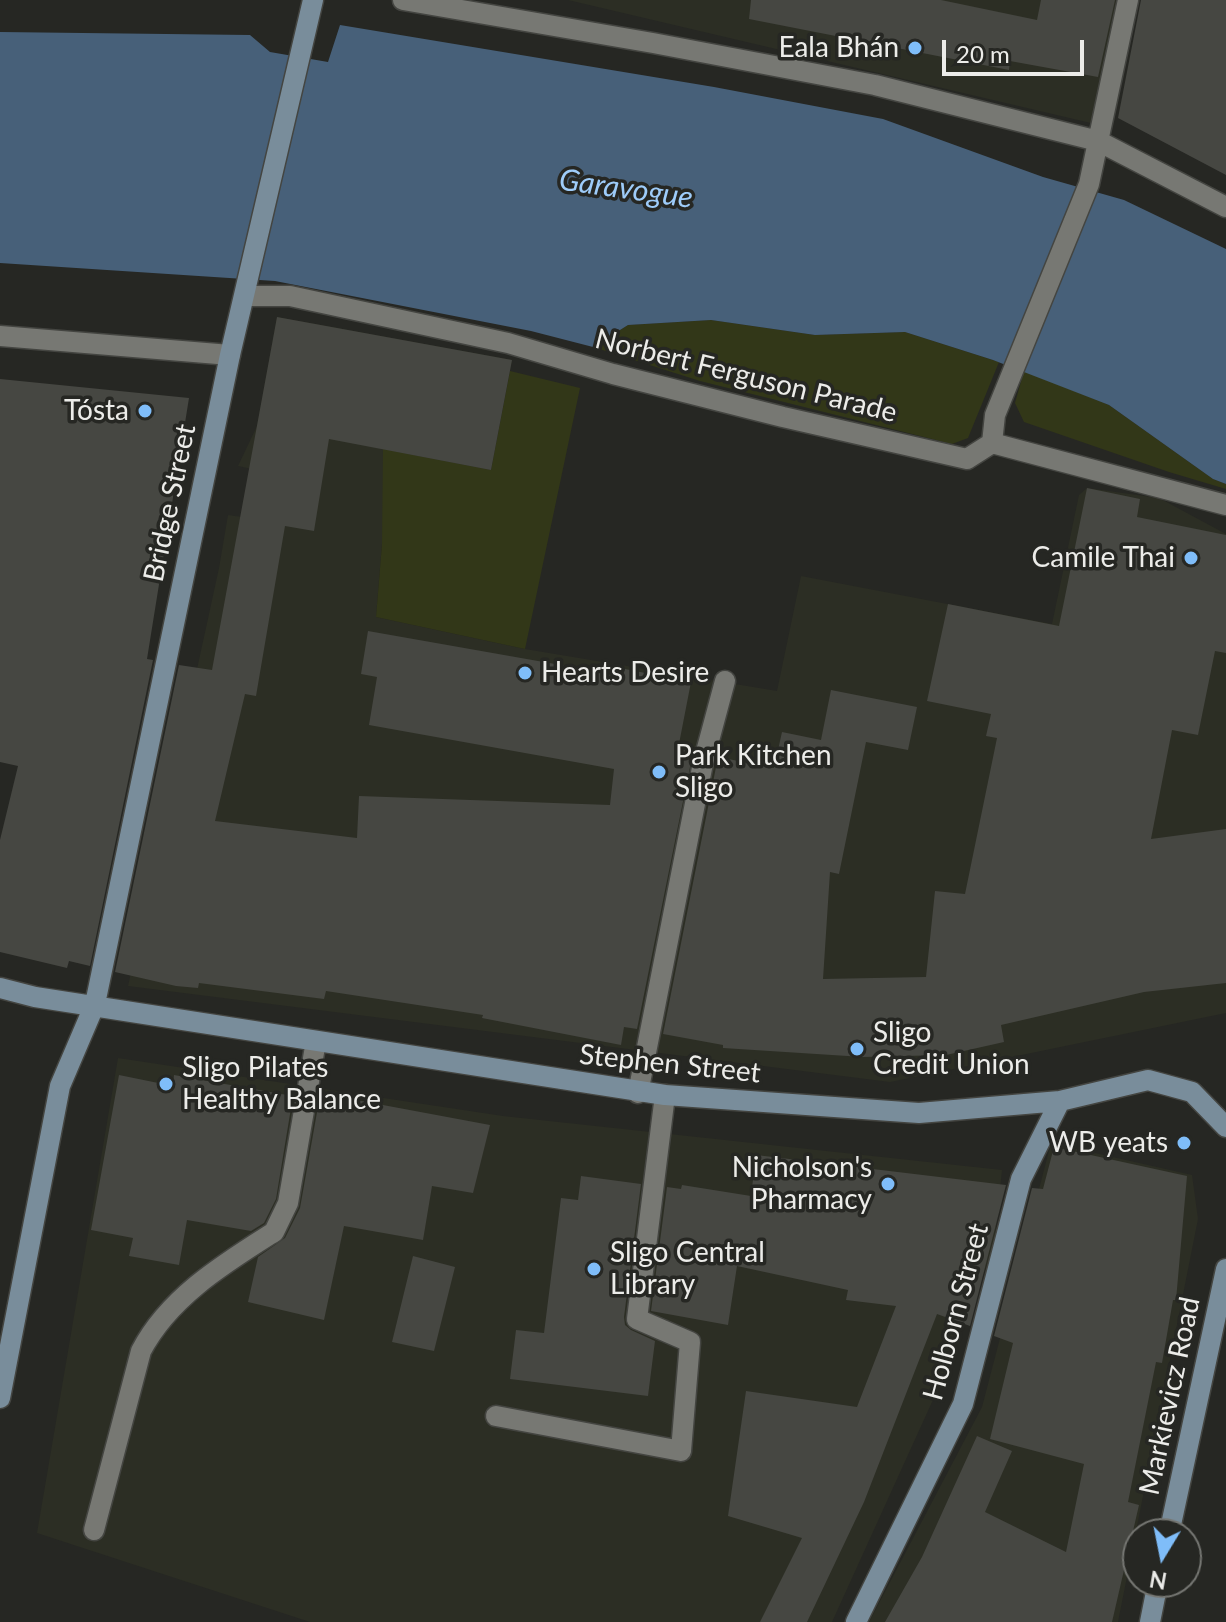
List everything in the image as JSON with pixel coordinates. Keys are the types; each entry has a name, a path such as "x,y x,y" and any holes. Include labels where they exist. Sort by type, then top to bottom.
{"street":[{"path":"403,0 875,85 1098,141 1226,207"},
{"path":"1128,0 1089,184 995,415 992,443 1226,505"},
{"name":"Bridge Street","path":"0,1398 60,1086 95,1004 230,355 310,7"},
{"name":"Norbert Ferguson Parade","path":"245,292 290,296 508,343 613,374 783,417 967,459 992,443"},
{"path":"0,336 230,355"},
{"path":"638,1093 703,763 725,681"},
{"name":"Stephen Street","path":"0,988 35,997 95,1004 638,1093 919,1113 1060,1101 1148,1080 1192,1092 1226,1127"},
{"path":"94,1530 141,1351 153,1326 221,1265 274,1232 280,1223 288,1203 316,1041"},
{"path":"496,1416 681,1451 690,1342 637,1319 665,1095"},
{"name":"Holborn Street","path":"856,1622 963,1404 1021,1179 1060,1101"},
{"name":"Markievicz Road","path":"1172,1518 1226,1269"},
{"path":"1150,1622 1155,1598"}],"shaded area":[{"path":"568,0 1118,0 1095,124"},
{"path":"277,317 512,360 491,470 382,544 376,617 525,649 777,691 801,576 1052,624 1079,495 1087,488 1159,498 1226,534 1226,1013 890,1082 128,986 228,515 242,517 252,469 238,466 257,426"},
{"path":"118,1058 503,1116 1002,1170 994,1247 937,1391 832,1622 310,1622 37,1533"},
{"path":"1051,1143 1192,1175 1198,1219 1139,1518 1122,1518 1123,1598 1118,1622 869,1622 982,1407"}],"green space":[{"path":"711,320 815,335 905,332 999,362 968,438 952,444 700,381 593,347 628,325"},
{"path":"510,371 580,388 525,649 376,617 382,544 383,449 491,470"},
{"path":"1024,371 1109,405 1213,479 1226,484 1226,489 1024,422 1015,403"}],"water":[{"name":"Garavogue","path":"340,25 714,87 883,119 1043,177 1124,200 1226,249 1226,484 1213,479 1109,405 993,360 905,332 815,335 711,320 628,325 593,347 531,331 275,281 0,263 0,32 250,35 270,52 328,62"}],"building":[{"path":"751,0 941,0 1037,20 1041,0 1115,0 1098,77 1010,61 1009,70 749,19"},
{"path":"1141,0 1226,0 1226,175 1118,118"},
{"path":"277,317 512,360 491,470 329,439 314,531 285,526 256,696 245,694 215,821 357,838 359,796 610,805 614,769 369,725 377,677 361,674 368,631 623,676 625,669 691,682 678,749 693,752 637,1029 624,1027 621,1045 482,1018 483,1015 326,991 324,999 199,983 198,988 115,972 179,665 212,670"},
{"path":"0,379 189,398 147,659 153,660 90,966 69,961 67,968 0,952 0,840 18,766 0,762"},
{"path":"1087,488 1140,499 1137,517 1226,535 1226,653 1215,651 1198,735 1172,730 1151,839 1226,829 1226,983 1144,992 1001,1025 1004,1042 946,1055 863,1057 723,1048 723,1045 663,1034 718,757 774,768 782,732 821,740 831,690 917,707 908,750 866,742 839,874 830,872 823,979 926,977 935,891 965,894 997,738 986,736 991,714 927,701 948,604 1059,626"},
{"path":"119,1075 173,1086 174,1075 293,1096 276,1199 264,1223 251,1231 187,1220 179,1265 129,1256 133,1238 91,1230"},
{"path":"324,1094 490,1125 473,1193 432,1186 423,1240 344,1226 324,1320 248,1302 258,1257 285,1238 300,1208 319,1101 323,1102"},
{"path":"1054,1147 1187,1176 1176,1300 1173,1300 1162,1363 1156,1362 1128,1502 1139,1505 1136,1518 1122,1518 1122,1579 1112,1622 885,1622 922,1557 977,1436 1012,1451 985,1512 1066,1552 1084,1464 990,1439 1013,1343 994,1336 1032,1188 1043,1189"},
{"path":"756,1155 1006,1185 970,1326 937,1314 864,1502 807,1622 760,1622 802,1538 728,1516 746,1391 857,1407 896,1306 846,1300 848,1290 737,1266 728,1325 651,1311 667,1187 681,1189 682,1185 751,1196"},
{"name":"Sligo Central Library","path":"581,1176 641,1184 624,1317 625,1325 631,1330 655,1341 648,1396 510,1379 516,1330 544,1333 561,1198 578,1200"},
{"path":"413,1256 455,1267 434,1351 392,1342"}],"place":[{"name":"Eala Bhán","path":"915,48"},
{"name":"Tósta","path":"145,411"},
{"name":"Camile Thai","path":"1191,558"},
{"name":"Hearts Desire","path":"525,673"},
{"name":"Park Kitchen Sligo","path":"659,772"},
{"name":"Sligo Credit Union","path":"857,1049"},
{"name":"Sligo Pilates Healthy Balance","path":"166,1084"},
{"name":"WB yeats","path":"1184,1143"},
{"name":"Nicholson's Pharmacy","path":"888,1184"},
{"name":"Sligo Central Library","path":"594,1269"}]}
